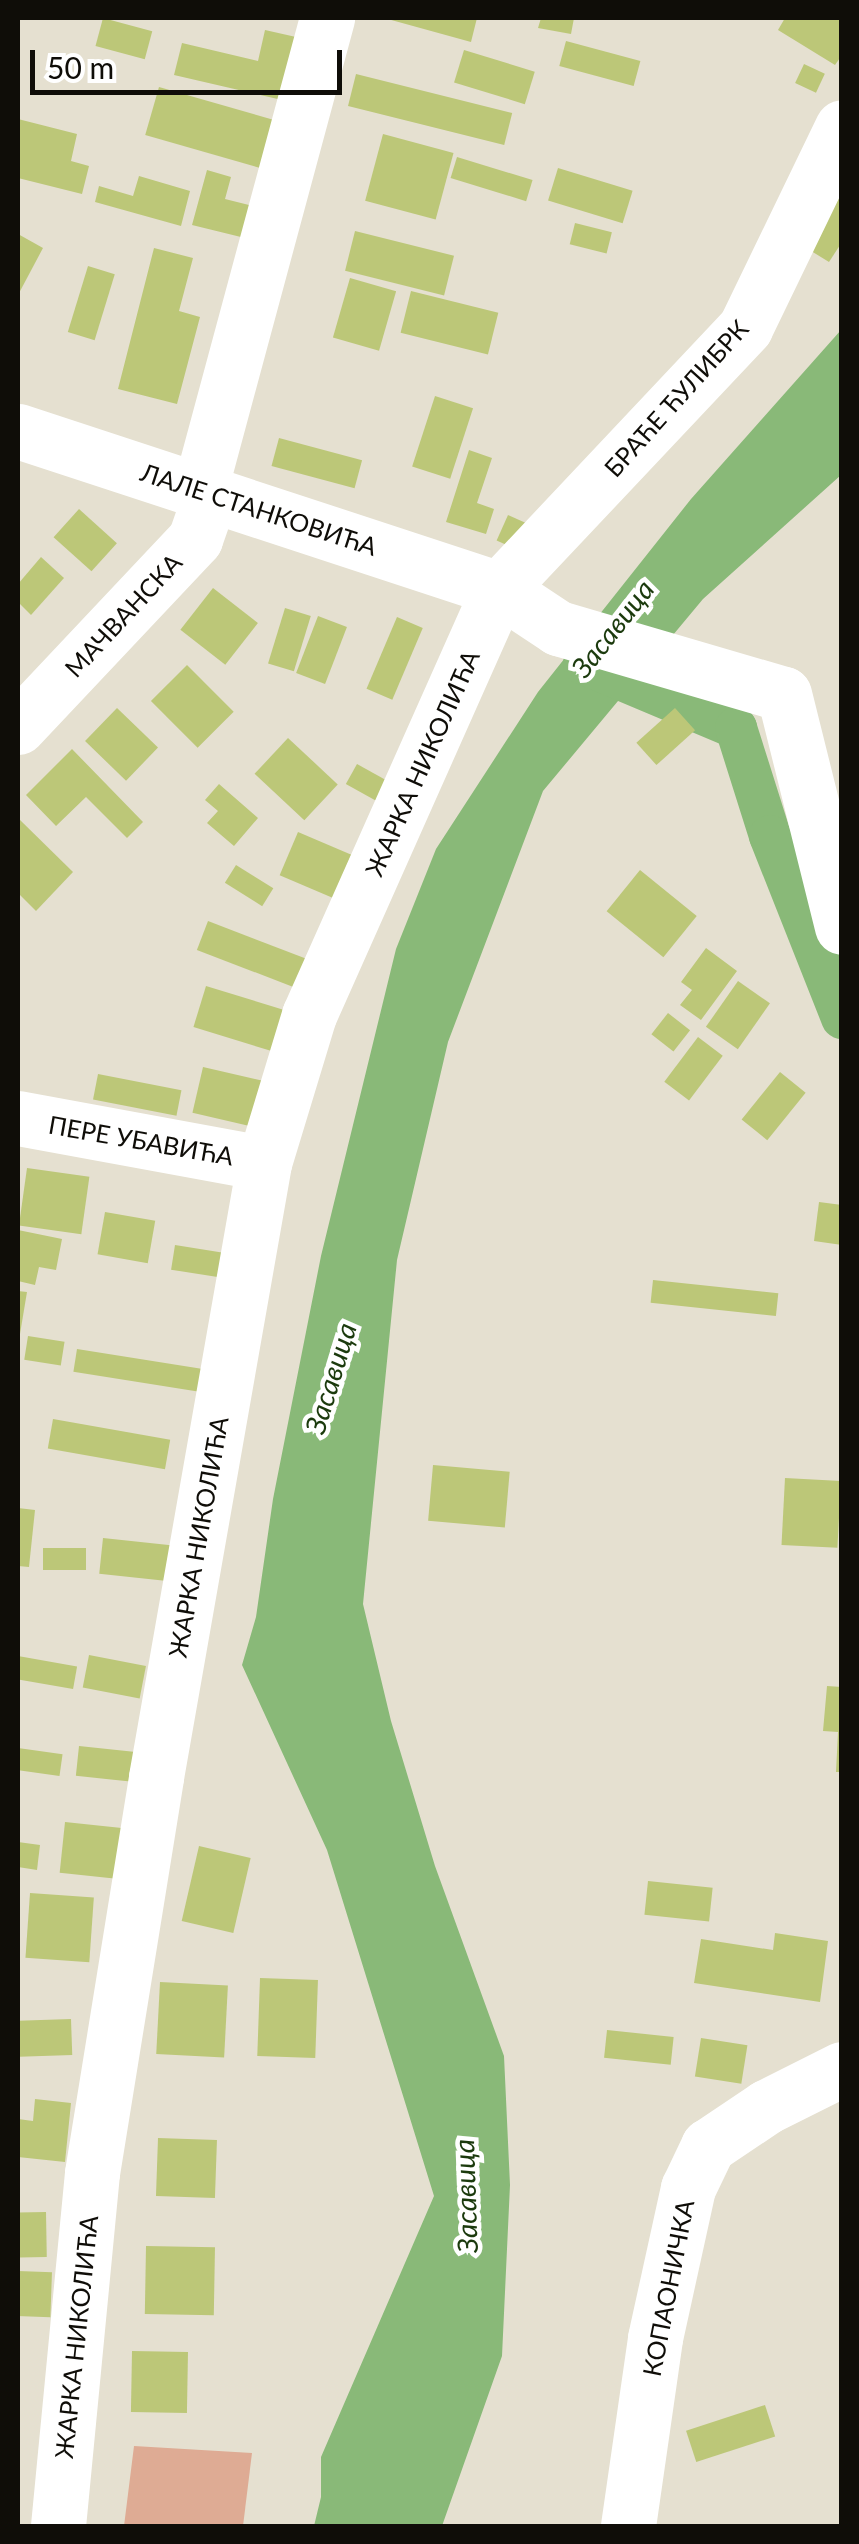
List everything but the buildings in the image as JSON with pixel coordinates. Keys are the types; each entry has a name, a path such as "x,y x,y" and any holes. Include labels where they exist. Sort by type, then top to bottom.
{"street":[{"name":"МАЧВАНСКА","path":"18,727 195,539 328,18"},
{"name":"БРАЋЕ ЋУЛИБРК","path":"499,589 746,328 842,127"},
{"name":"ЛАЛЕ СТАНКОВИЋА","path":"18,431 499,589 558,628 784,694 842,926"},
{"name":"ЖАРКА НИКОЛИЋА","path":"58,2526 92,2173 264,1162 309,1015 499,589"},
{"name":"ПЕРЕ УБАВИЋА","path":"18,1118 264,1162"},
{"name":"КОПАОНИЧКА","path":"628,2526 655,2338 688,2188 708,2146 766,2107 842,2069"}],"shaded area":[{"path":"134,2446 252,2453 243,2526 124,2526"}],"water":[{"name":"Засавица","path":"841,330 841,475 703,599 543,791 448,1042 397,1260 363,1604 391,1721 435,1866 504,2056 510,2185 502,2356 442,2526 314,2526 321,2497 321,2457 434,2196 327,1850 242,1665 256,1617 273,1499 321,1256 396,949 436,849 538,692 691,499"}],"waterway":[{"name":"Засавица","path":"584,664 736,728 770,836 842,1018"}]}
